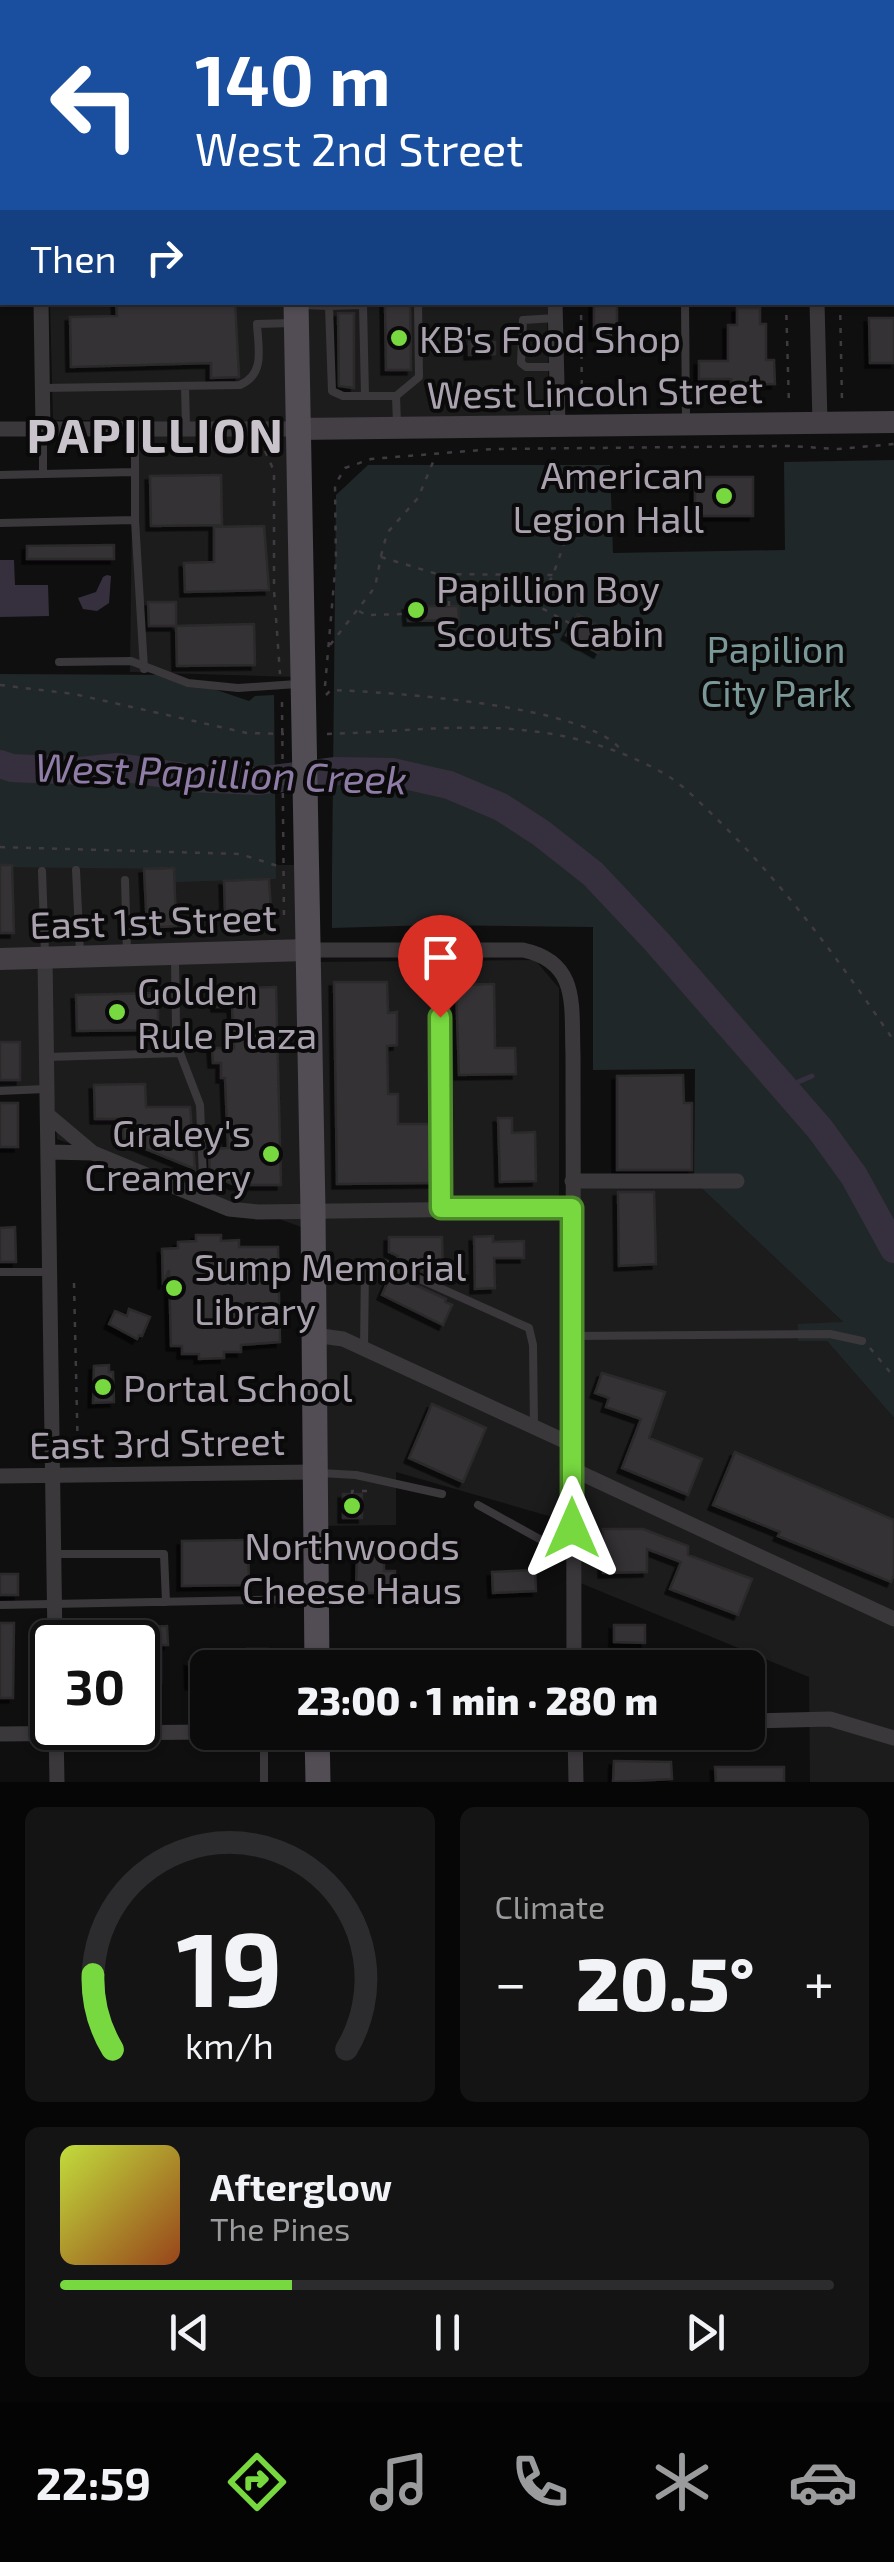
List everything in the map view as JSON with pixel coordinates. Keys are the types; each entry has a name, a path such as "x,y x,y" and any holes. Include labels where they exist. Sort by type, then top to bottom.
{"main road":[{"path":"296,310 303,684 292,720 293,837 308,950 316,1650"},
{"path":"317,1750 318,1782"}],"street":[{"path":"41,305 42,428"},
{"path":"817,305 820,424"},
{"path":"555,310 558,427"},
{"name":"West Lincoln Street","path":"297,430 894,422"},
{"path":"0,429 297,430"},
{"path":"308,950 523,950 542,954 560,967 570,988 574,1650"},
{"name":"East 1st Street","path":"0,959 308,950"},
{"path":"45,958 54,1620"},
{"path":"49,1116 93,1153 204,1200 243,1212 572,1208"},
{"path":"50,1152 93,1153"},
{"path":"572,1181 736,1180"},
{"path":"314,1335 343,1339 572,1444"},
{"path":"572,1470 894,1620"},
{"name":"East 3rd Street","path":"0,1476 315,1472"},
{"path":"765,1721 830,1719 894,1738"},
{"path":"160,1731 190,1732"},
{"path":"0,1734 30,1732"},
{"path":"56,1750 57,1782"},
{"path":"575,1750 576,1782"}],"lane":[{"path":"42,388 240,385 256,376 258,324 324,305"},
{"path":"330,305 332,391 343,396 396,396 418,377 418,305"},
{"path":"363,305 366,396"},
{"path":"686,305 686,425"},
{"path":"555,310 523,320 521,363 526,367 556,367"},
{"path":"185,386 186,428"},
{"path":"396,396 397,429"},
{"path":"135,427 135,520 144,669"},
{"path":"42,428 43,474"},
{"path":"0,475 135,472"},
{"path":"0,523 135,520"},
{"path":"59,662 131,662 188,684 238,688 303,684"},
{"path":"76,870 80,958"},
{"path":"42,871 45,958"},
{"path":"125,880 127,957"},
{"path":"439,950 441,1208"},
{"path":"175,955 176,1028 180,1053 200,1106 204,1200"},
{"path":"48,1057 180,1053"},
{"path":"0,1091 48,1089"},
{"path":"364,1349 365,1267 384,1263 530,1328 534,1427"},
{"path":"0,1272 50,1272"},
{"path":"572,1336 830,1334 862,1341"},
{"path":"315,1472 356,1475 442,1494"},
{"path":"478,1505 572,1557"},
{"path":"54,1554 164,1554 166,1602"},
{"path":"0,1605 316,1599"},
{"path":"264,1750 264,1782"}],"path":[{"path":"580,305 582,413"},
{"path":"786,305 789,406"},
{"path":"840,305 842,405"},
{"path":"328,646 336,560 335,485 344,468 371,459 559,447 838,449 894,444"},
{"path":"265,451 274,471 274,590 303,684 325,697 331,690"},
{"path":"284,920 283,868 293,837 292,720 303,684 375,587 387,533 418,498 436,455"},
{"path":"564,541 536,605 571,624"},
{"path":"381,558 437,574 552,575"},
{"path":"449,574 449,606"},
{"path":"357,611 366,615 408,614"},
{"path":"303,684 507,706 573,724 618,744 624,754 672,778 769,873 846,970 894,1040"},
{"path":"0,847 240,854 283,868"},
{"path":"74,1283 78,1475"},
{"path":"862,1341 894,1377"},
{"path":"352,1494 379,1492"}],"shaded area":[{"path":"50,305 547,305 549,433 291,437 296,677 130,672 133,420 53,420"},
{"path":"0,560 14,560 15,585 48,585 49,616 0,617"},
{"path":"107,575 111,576 109,603 97,611 83,609 78,598 96,592"},
{"path":"0,865 311,865 313,962 535,960 559,988 559,1519 396,1472 396,1525 315,1526 318,1233 57,1139 53,1091 0,1090"},
{"path":"572,1181 694,1181 844,1323 799,1341 827,1341 894,1418 894,1782 810,1782 809,1677 765,1659 765,1650 743,1650 573,1580"}],"green space":[{"name":"Papilion City Park","path":"894,460 894,1418 827,1341 798,1341 798,1324 843,1322 694,1181 695,1069 593,1070 593,927 332,928 332,873 336,495 368,465 610,465 613,553 785,550 784,462"},
{"path":"0,674 173,675 249,701 255,696 274,695 276,879 175,882 173,869 0,867"}],"building":[{"path":"116,305 235,305 239,377 211,378 211,363 71,367 70,317 117,316"},
{"path":"385,305 410,305 411,370 386,370"},
{"path":"594,305 617,305 617,329 611,329 611,336 594,336"},
{"path":"737,308 760,308 760,324 766,324 766,360 774,360 775,384 731,385 731,379 699,379 699,361 728,361 728,325 737,325"},
{"path":"338,313 354,313 354,388 339,386"},
{"path":"869,318 894,318 894,363 870,363"},
{"path":"469,342 495,342 495,354 469,355"},
{"path":"221,475 222,525 151,526 150,476"},
{"name":"American Legion Hall","path":"695,477 753,477 753,516 695,516"},
{"path":"264,526 269,590 185,592 184,563 214,562 214,527"},
{"path":"114,545 114,559 27,559 27,546"},
{"path":"148,602 176,602 176,626 149,626"},
{"path":"407,606 458,606 459,620 408,621"},
{"path":"578,614 610,633 598,653 566,635"},
{"path":"254,624 255,665 177,666 176,626"},
{"path":"0,865 12,865 14,933 0,933"},
{"path":"174,868 176,926 147,928 144,869"},
{"path":"269,879 271,911 257,912 258,920 239,921 238,912 225,912 224,881"},
{"path":"334,982 387,982 388,1013 397,1012 397,1045 387,1046 388,1094 398,1094 398,1124 430,1124 433,1183 337,1184"},
{"path":"494,984 495,1048 515,1048 516,1074 459,1075 456,985"},
{"path":"276,987 281,1185 235,1185 210,1175 209,1149 228,1148 225,1078 221,1078 221,1063 213,1063 212,1048 234,1048 232,1007 216,1007 215,989"},
{"name":"Golden Rule Plaza","path":"158,993 158,1030 77,1031 76,995"},
{"path":"0,1042 20,1042 20,1080 0,1080"},
{"path":"683,1075 684,1103 692,1103 692,1170 617,1170 617,1076"},
{"path":"145,1084 146,1107 190,1107 195,1169 133,1144 133,1139 123,1139 123,1119 95,1119 94,1085"},
{"path":"0,1103 18,1103 18,1147 0,1147"},
{"path":"498,1118 512,1118 512,1133 535,1132 536,1181 500,1182"},
{"path":"618,1192 654,1192 656,1264 619,1266"},
{"path":"15,1227 16,1262 0,1262 0,1228"},
{"path":"196,1235 221,1235 221,1241 239,1240 239,1247 278,1247 280,1342 241,1345 241,1352 224,1352 224,1358 199,1359 199,1354 182,1354 182,1346 171,1346 169,1270 163,1285 162,1249 178,1248 178,1242 196,1241"},
{"path":"493,1236 493,1242 524,1241 524,1258 494,1258 495,1288 475,1289 474,1237"},
{"path":"389,1237 442,1237 443,1281 397,1261 398,1256 389,1252"},
{"path":"391,1274 446,1299 452,1305 443,1325 382,1295"},
{"path":"129,1309 150,1317 137,1339 109,1324 115,1311 127,1316"},
{"name":"Portal School","path":"109,1365 109,1372 113,1372 114,1402 93,1403 94,1366"},
{"path":"602,1373 665,1392 649,1438 702,1459 688,1495 622,1468 641,1419 606,1407 609,1398 595,1393"},
{"path":"432,1404 486,1428 463,1482 409,1458"},
{"path":"735,1452 894,1520 891,1582 713,1505"},
{"name":"Northwoods Cheese Haus","path":"343,1494 362,1494 362,1518 343,1518"},
{"path":"603,1529 643,1529 688,1546 688,1555 752,1579 738,1615 670,1589 681,1562 647,1549 647,1572 603,1573"},
{"path":"248,1540 249,1585 182,1586 182,1541"},
{"path":"357,1556 384,1556 384,1571 395,1571 395,1587 365,1593 365,1587 356,1587"},
{"path":"535,1570 536,1591 493,1593 492,1572"},
{"path":"0,1574 18,1574 18,1595 0,1595"},
{"path":"0,1623 14,1623 13,1698 0,1698"},
{"path":"614,1625 645,1625 645,1643 614,1642"},
{"path":"160,1626 167,1626 168,1645 161,1645 161,1683"},
{"path":"614,1761 671,1762 672,1779 613,1782"},
{"path":"715,1767 784,1767 784,1782 716,1782"}],"waterway":[{"name":"West Papillion Creek","path":"0,764 81,771 118,767 191,778 257,781 336,771 392,772 449,785 501,807 593,874 657,942 820,1129 854,1176 894,1249"},
{"path":"784,1088 812,1076"}],"place":[{"name":"KB's Food Shop","path":"399,338"},
{"name":"American Legion Hall","path":"724,496"},
{"name":"Papillion Boy Scouts' Cabin","path":"416,610"},
{"name":"Golden Rule Plaza","path":"117,1012"},
{"name":"Graley's Creamery","path":"271,1154"},
{"name":"Sump Memorial Library","path":"174,1288"},
{"name":"Portal School","path":"103,1387"},
{"name":"Northwoods Cheese Haus","path":"352,1506"}],"district":[{"name":"PAPILLION","path":"156,434"}],"route":[{"path":"440,1017 441,1208 572,1208 572,1528"}]}
